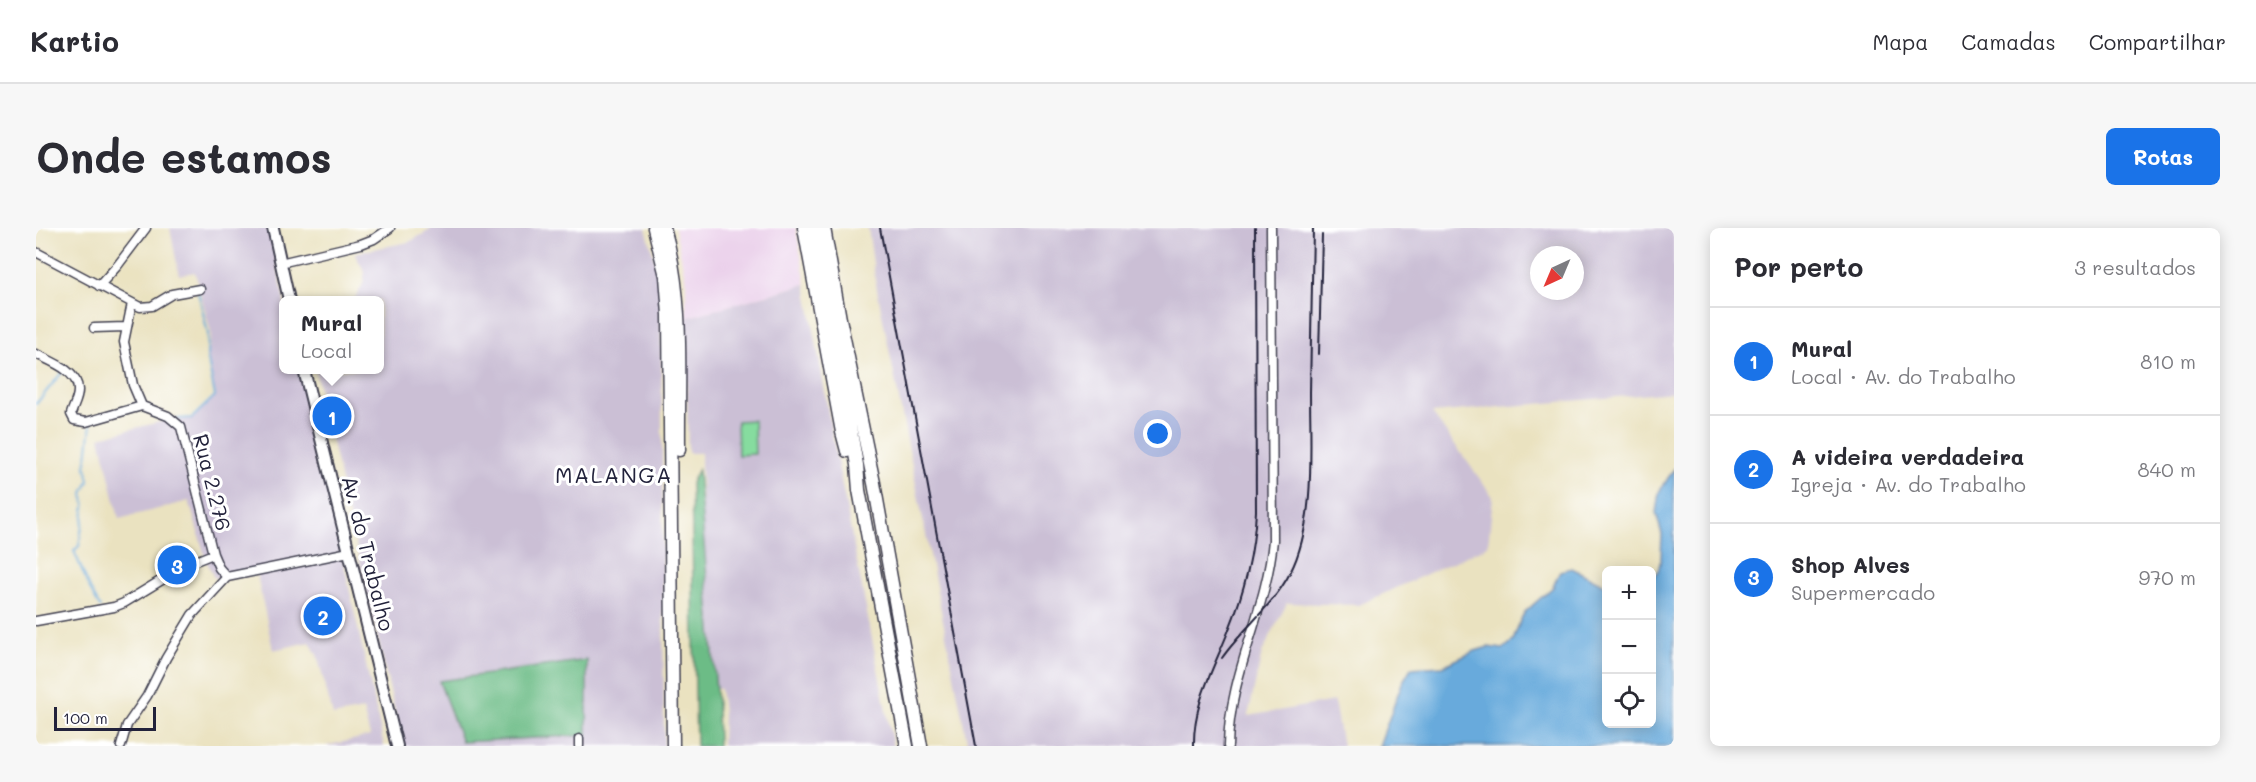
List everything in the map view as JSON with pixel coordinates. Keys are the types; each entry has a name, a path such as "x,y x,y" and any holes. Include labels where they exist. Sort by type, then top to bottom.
{"highway":[{"path":"654,228 666,276 669,315 673,746"},
{"path":"664,228 675,279 678,306 681,746"},
{"path":"804,228 842,432 859,489"},
{"path":"814,228 859,489 907,746"},
{"path":"824,228 874,483 921,746"},
{"path":"830,228 864,399 874,483"}],"main road":[{"path":"273,228 288,296"},
{"name":"Av. do Trabalho","path":"305,374 397,746"}],"street":[{"path":"99,286 146,228"},
{"path":"280,262 361,244 374,239 390,228"},
{"path":"1228,746 1232,705 1266,587 1273,540 1271,228"},
{"path":"36,252 132,303 148,308 171,294 200,289"},
{"path":"36,354 60,365 75,380 79,388 71,414 74,420 86,422 141,406 133,386 123,342 132,303"},
{"path":"94,328 125,327"},
{"name":"Rua 2.276","path":"141,406 168,416 181,427 213,554 219,568 227,577"},
{"path":"178,551 188,564"},
{"path":"121,746 127,725 147,696 166,658 192,615 227,577 349,552"},
{"path":"36,621 60,615 114,608 188,564 213,554"}],"shaded area":[{"path":"170,228 270,228 283,296 279,296 279,374 302,374 384,746 325,746 370,736 363,710 333,716 317,655 310,642 273,650 257,575 214,578 206,560 189,501 119,519 100,437 167,420 192,419 216,396 208,357 211,333 195,272 179,275"},
{"path":"429,228 646,228 661,284 664,746 403,746 316,374 384,374 384,296 356,296 363,284 365,272 354,253 409,242 430,230"},
{"path":"675,228 796,228 806,284 686,318 686,282"},
{"path":"868,228 1674,228 1674,392 1432,413 1493,497 1488,546 1359,605 1287,603 1262,653 1248,716 1334,701 1342,746 968,746 876,284"},
{"path":"806,284 833,439 893,746 722,746 723,712 720,689 709,688 701,453 688,453 686,318"}],"green space":[{"path":"754,420 755,454 738,455 737,421"},
{"path":"698,469 717,703 718,746 696,746 691,483"},
{"path":"587,660 587,735 462,742 439,681"}],"water":[{"path":"1674,469 1674,746 1379,746 1402,683 1411,668 1443,666 1488,647 1503,649 1513,641 1525,612 1553,587 1560,571 1572,568 1602,584 1602,728 1656,728 1656,574 1661,558 1662,534 1656,513 1659,492"}],"waterway":[{"path":"177,419 192,418 215,396 207,356 208,334 198,292"},
{"path":"36,404 64,370"},
{"path":"91,424 86,467 89,481 83,493 85,505 79,546 74,551 100,607"}],"railway":[{"path":"880,228 976,746"},
{"path":"1194,746 1200,701 1239,603 1255,527 1255,228"},
{"path":"1222,658 1283,585 1298,553 1304,531 1311,460 1313,228"},
{"path":"1319,354 1322,235"}],"place":[{"name":"Mural","path":"332,416"},
{"name":"Shop Alves","path":"177,565"},
{"name":"A videira verdadeira","path":"323,616"}],"district":[{"name":"MALANGA","path":"614,474"}]}
